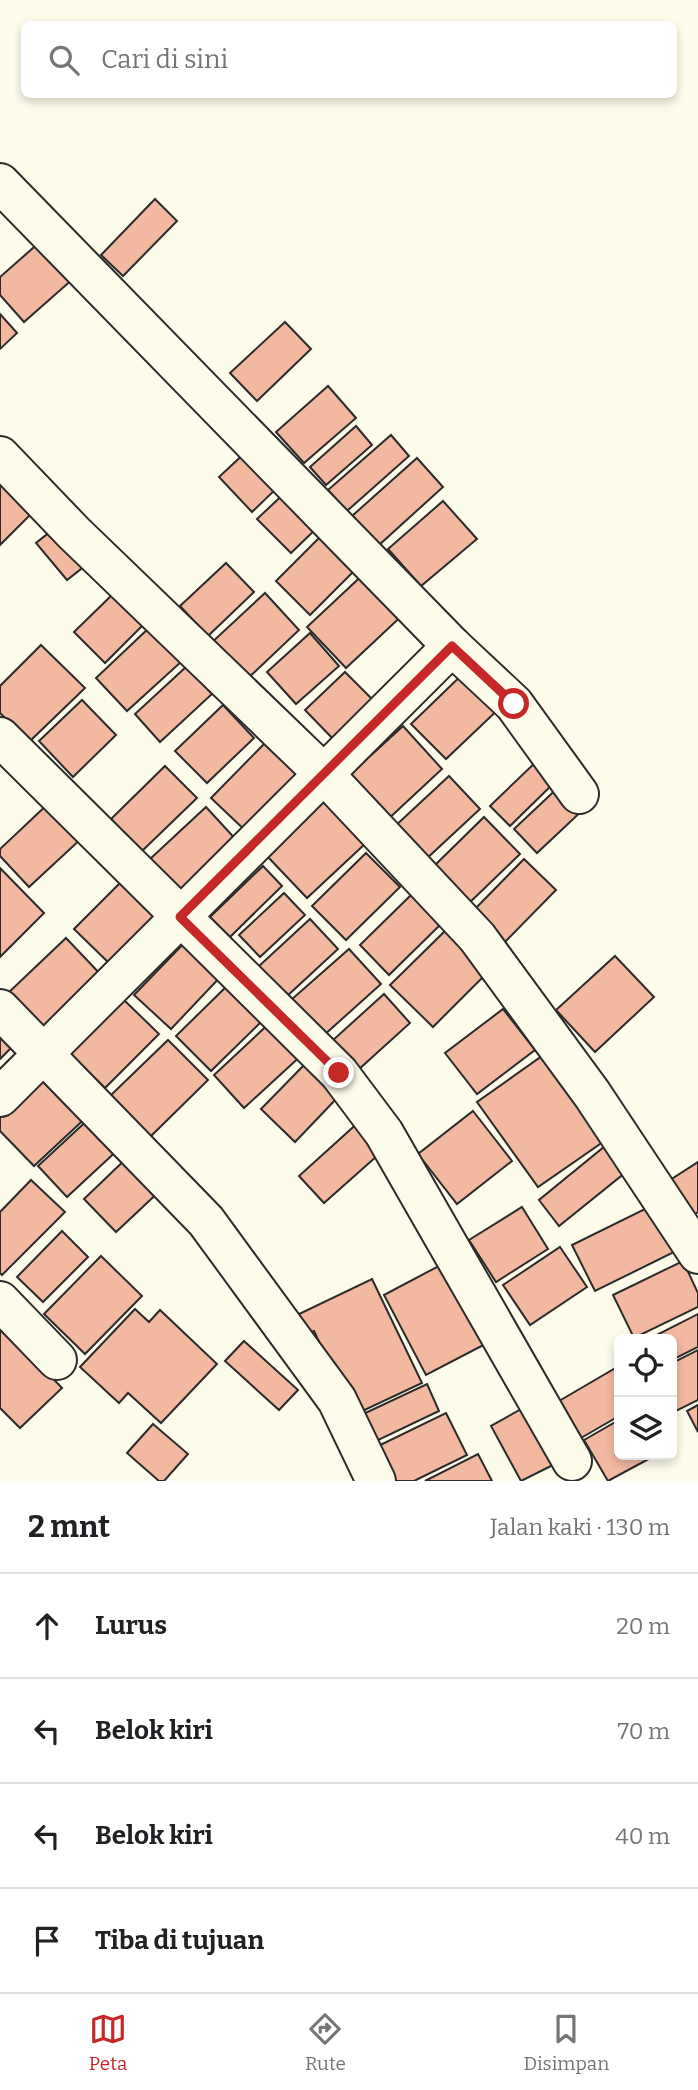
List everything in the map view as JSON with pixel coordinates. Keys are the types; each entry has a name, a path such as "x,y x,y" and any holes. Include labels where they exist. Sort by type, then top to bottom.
{"street":[{"path":"0,183 452,646 514,704 579,794"},
{"path":"0,456 74,533 324,774 482,943 592,1094 698,1254"},
{"path":"0,1097 452,646"},
{"path":"0,737 339,1073 384,1133 572,1461"},
{"path":"0,1009 206,1221 337,1400 376,1481"},
{"path":"0,1301 57,1360"}],"building":[{"path":"155,199 177,221 123,276 101,255"},
{"path":"41,241 74,278 24,322 0,295 0,277"},
{"path":"0,314 17,333 0,349"},
{"path":"285,322 311,349 257,401 230,373"},
{"path":"328,386 356,418 304,463 276,432"},
{"path":"356,426 372,445 326,485 310,467"},
{"path":"391,435 409,456 347,511 328,490"},
{"path":"248,450 280,485 252,512 219,477"},
{"path":"417,458 443,487 379,545 352,516"},
{"path":"11,475 41,504 0,545 0,486"},
{"path":"289,489 322,523 291,553 257,519"},
{"path":"443,501 477,539 421,586 388,549"},
{"path":"60,524 91,561 67,580 36,543"},
{"path":"328,529 362,563 310,615 276,581"},
{"path":"226,563 254,592 208,636 180,606"},
{"path":"369,569 408,610 346,668 307,627"},
{"path":"114,593 144,624 105,663 74,632"},
{"path":"265,593 299,630 244,682 209,645"},
{"path":"150,627 182,661 127,711 96,678"},
{"path":"310,633 339,666 296,704 267,672"},
{"path":"41,645 85,688 29,742 0,713 0,686"},
{"path":"187,666 212,694 160,742 135,714"},
{"path":"470,667 505,703 446,759 411,724"},
{"path":"345,672 377,704 337,743 305,710"},
{"path":"82,700 116,735 73,777 39,741"},
{"path":"223,705 254,738 207,783 175,751"},
{"path":"403,726 442,769 385,822 345,779"},
{"path":"265,743 303,779 249,834 211,798"},
{"path":"541,757 561,776 510,826 490,806"},
{"path":"165,766 197,798 142,851 111,819"},
{"path":"449,776 480,809 424,861 393,828"},
{"path":"563,783 586,807 537,853 514,829"},
{"path":"325,799 366,843 307,898 266,855"},
{"path":"50,802 83,837 29,887 0,856 0,849"},
{"path":"206,807 240,844 184,896 150,859"},
{"path":"484,817 520,854 465,907 429,871"},
{"path":"366,853 400,887 346,940 312,906"},
{"path":"524,859 556,890 503,944 471,913"},
{"path":"263,866 282,886 230,937 210,917"},
{"path":"0,868 44,913 0,957"},
{"path":"130,873 167,910 112,966 74,929"},
{"path":"284,893 305,915 260,957 239,935"},
{"path":"411,895 440,925 389,975 360,945"},
{"path":"310,919 338,949 286,997 258,967"},
{"path":"446,930 488,972 433,1027 390,985"},
{"path":"66,938 104,978 45,1034 7,994"},
{"path":"189,938 225,972 171,1029 134,995"},
{"path":"349,949 381,984 323,1036 291,1000"},
{"path":"615,956 654,997 595,1052 556,1010"},
{"path":"230,983 265,1018 211,1071 176,1036"},
{"path":"384,994 410,1023 358,1070 332,1041"},
{"path":"124,1000 159,1034 105,1088 70,1054"},
{"path":"503,1009 535,1050 477,1094 445,1053"},
{"path":"273,1020 304,1053 244,1108 214,1075"},
{"path":"0,1031 14,1045 0,1059"},
{"path":"168,1040 208,1080 150,1137 110,1096"},
{"path":"552,1049 613,1135 538,1187 477,1102"},
{"path":"306,1063 339,1096 295,1142 261,1109"},
{"path":"49,1066 92,1112 34,1166 0,1131 0,1111"},
{"path":"473,1111 512,1161 457,1204 418,1154"},
{"path":"93,1115 122,1146 67,1197 38,1166"},
{"path":"361,1120 386,1148 324,1203 299,1176"},
{"path":"610,1142 631,1168 559,1226 539,1200"},
{"path":"131,1154 163,1188 116,1232 84,1199"},
{"path":"698,1162 698,1212 693,1216 670,1180"},
{"path":"31,1180 65,1212 2,1275 0,1212"},
{"path":"655,1204 678,1250 595,1291 572,1245"},
{"path":"522,1207 548,1249 496,1282 469,1240"},
{"path":"62,1231 88,1257 43,1302 17,1277"},
{"path":"560,1247 587,1287 530,1325 503,1285"},
{"path":"101,1256 142,1296 85,1354 44,1314"},
{"path":"452,1259 495,1339 426,1375 384,1295"},
{"path":"683,1261 698,1293 698,1307 642,1334 632,1334 613,1295"},
{"path":"372,1279 422,1383 354,1415 314,1331 306,1334 297,1315"},
{"path":"135,1309 149,1322 160,1310 217,1364 161,1423 128,1393 119,1403 80,1367"},
{"path":"698,1314 698,1347 677,1358 677,1334 659,1334"},
{"path":"0,1323 62,1388 20,1428 0,1408"},
{"path":"244,1341 298,1390 279,1410 225,1361"},
{"path":"698,1350 698,1400 677,1410 677,1397 677,1360"},
{"path":"614,1369 614,1419 581,1438 559,1401"},
{"path":"427,1384 439,1411 372,1443 359,1416"},
{"path":"530,1404 561,1461 521,1481 491,1426"},
{"path":"698,1405 698,1432 687,1411"},
{"path":"446,1413 467,1455 414,1481 391,1481 374,1448"},
{"path":"614,1423 614,1460 647,1460 608,1481 584,1440"},
{"path":"153,1424 188,1454 164,1481 159,1481 127,1453"},
{"path":"478,1454 492,1481 425,1481"}],"route":[{"path":"339,1073 180,917 452,646 514,704"}]}
